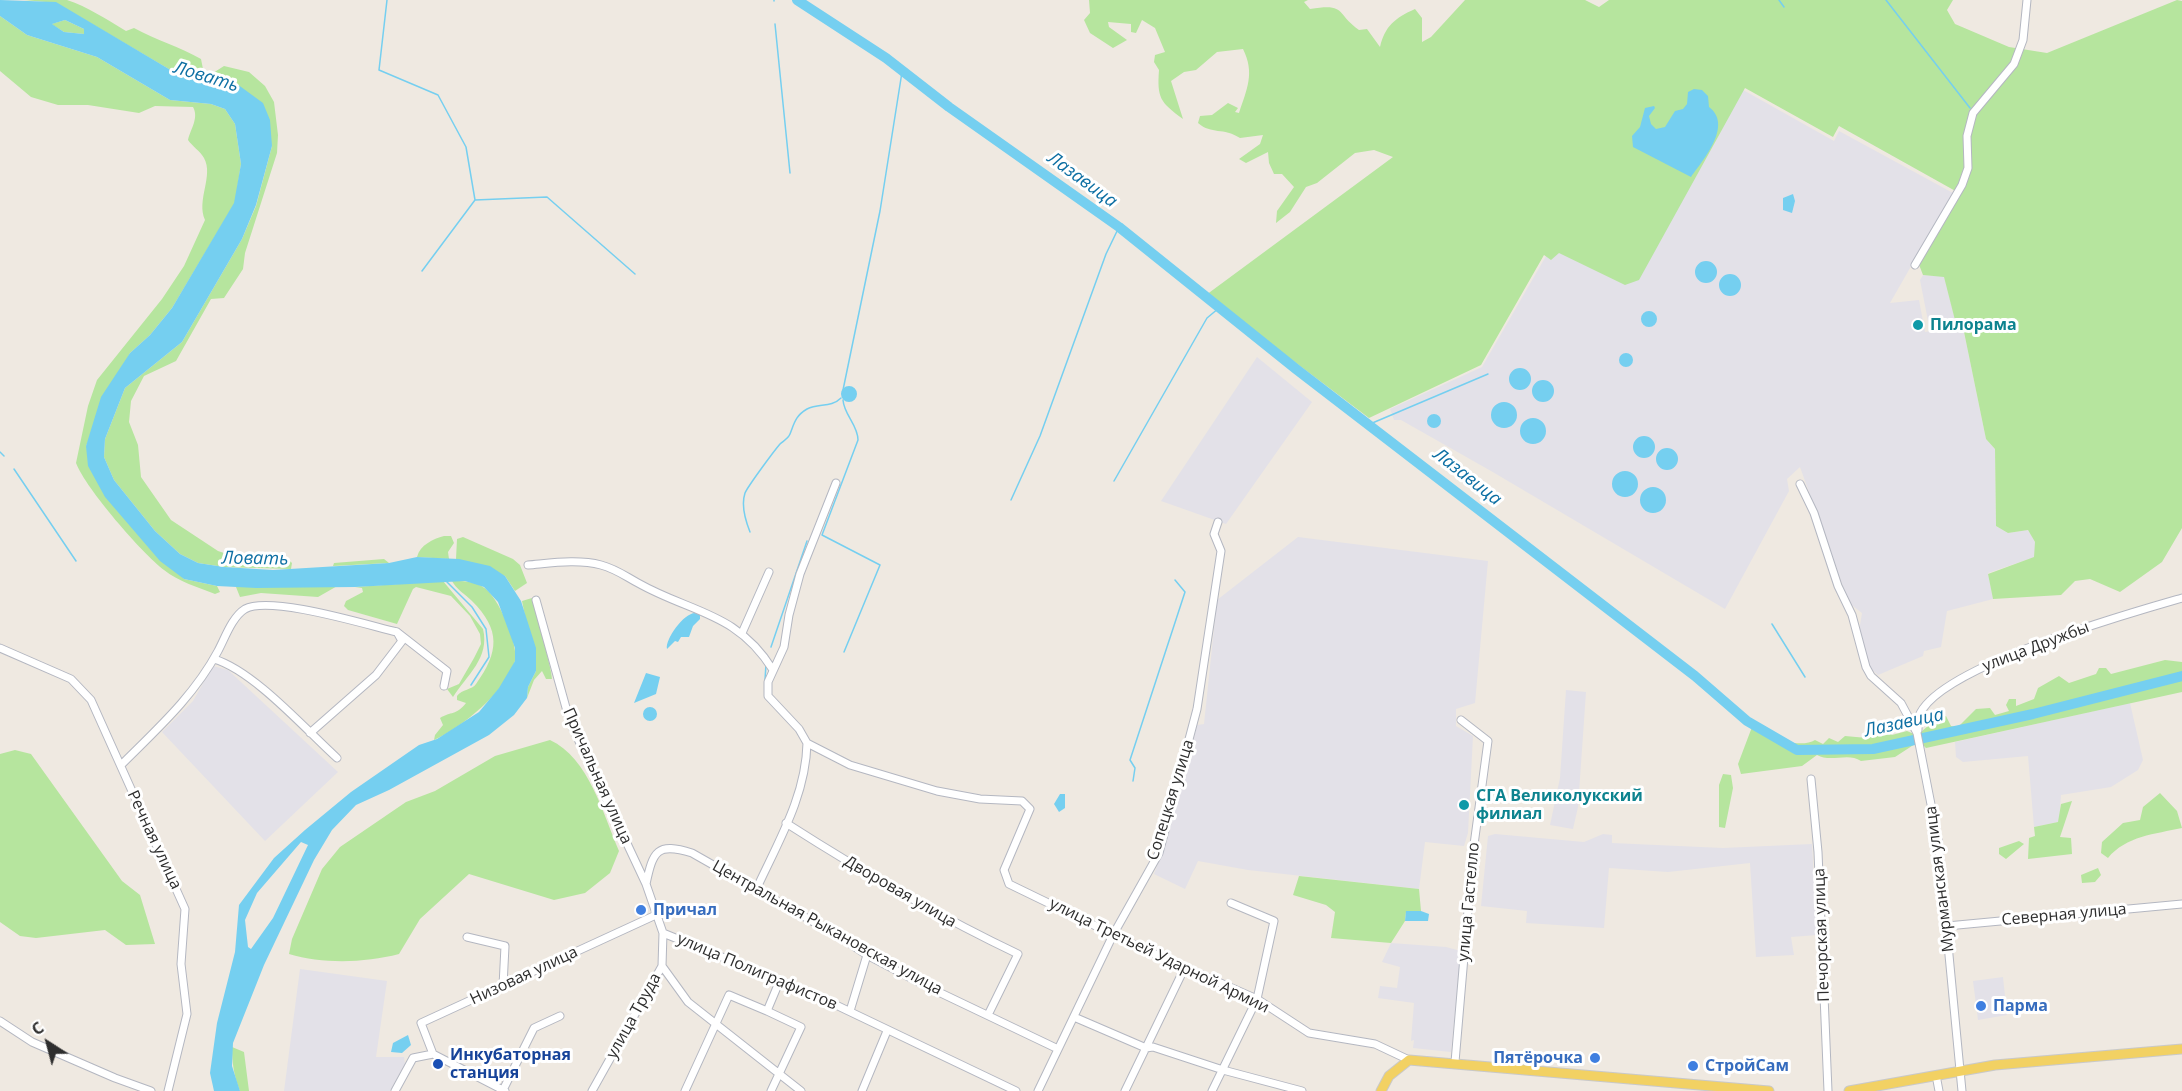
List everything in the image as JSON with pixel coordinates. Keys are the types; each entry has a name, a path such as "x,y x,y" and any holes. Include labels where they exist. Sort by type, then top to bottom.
{"main road":[{"path":"1852,1091 1995,1065 2182,1050"},
{"name":"улица Третьей Ударной Армии","path":"1409,1060 1455,1062 1769,1091"},
{"path":"1382,1091 1389,1076 1409,1060"}],"street":[{"path":"1915,265 1962,186 1968,168 1967,136 1973,113 2014,64 2023,40 2027,0"},
{"path":"756,890 801,790 806,768 807,743 799,729 768,696 768,682 784,647 789,615 800,574 836,483"},
{"name":"Мурманская улица","path":"1800,484 1814,513 1838,586 1852,615 1866,668 1871,676 1901,703 1917,733 1920,744 1938,840 1962,1091"},
{"name":"Сопецкая улица","path":"1038,1091 1113,935 1159,853 1197,710 1221,551 1214,534 1218,522"},
{"path":"528,565 563,563 601,565 625,573 638,583 699,608 742,633 764,654 773,670"},
{"path":"742,633 769,572"},
{"name":"улица Дружбы","path":"1917,733 1919,716 1926,705 1956,681 1981,667 2114,618 2182,598"},
{"name":"Причальная улица","path":"536,600 570,722 658,914"},
{"path":"121,765 189,697 214,659 235,620 245,609 259,606 304,610 397,632 447,671 444,686"},
{"path":"310,733 376,675 402,641 397,632"},
{"name":"Речная улица","path":"0,648 71,679 91,700 185,909 182,964 187,1014 168,1091"},
{"path":"214,659 229,663 248,677 337,758"},
{"name":"улица Гастелло","path":"1455,1062 1473,852 1488,741 1461,720"},
{"name":"улица Третьей Ударной Армии","path":"807,743 850,765 896,781 980,799 1022,801 1030,809 1004,870 1009,884 1113,935 1257,999 1309,1033 1375,1044 1409,1060"},
{"name":"Печорская улица","path":"1811,779 1818,852 1828,1091"},
{"name":"Дворовая улица","path":"786,823 856,867 969,931 1018,954 988,1015"},
{"name":"Центральная Рыкановская улица","path":"646,884 651,861 658,852 673,847 692,853 840,937 867,955 1058,1049"},
{"path":"1212,1091 1257,999 1274,921 1231,903"},
{"name":"Северная улица","path":"1947,926 2182,904"},
{"name":"улица Труда","path":"592,1091 662,966 663,936 658,914"},
{"name":"Низовая улица","path":"433,1054 421,1023 658,914"},
{"name":"улица Полиграфистов","path":"663,936 780,980 850,1011 887,1031"},
{"path":"467,937 505,946 503,986"},
{"path":"850,1011 867,955"},
{"path":"662,966 688,1002 715,1026 801,1091"},
{"path":"1125,1091 1185,967"},
{"path":"767,1011 780,980"},
{"path":"685,1091 729,995 801,1027 771,1091"},
{"path":"395,1091 412,1058 433,1054 504,1091 534,1028 560,1016"},
{"path":"1074,1017 1146,1048 1153,1047 1223,1070 1302,1091"},
{"path":"0,1021 32,1042 151,1091"},
{"path":"862,1091 887,1031 1016,1091"},
{"path":"1936,1075 1939,1091"}],"shaded area":[{"path":"1720,77 1834,141 1839,131 1953,193 1890,303 1919,300 1925,332 1930,331 1920,280 1923,275 1944,276 1957,327 1963,327 1986,439 1995,449 1996,526 2008,533 2028,530 2035,542 2035,557 1988,573 1993,599 1947,611 1941,647 1924,651 1923,656 1878,675 1868,666 1859,631 1862,613 1849,603 1800,467 1787,479 1789,491 1725,609 1491,471 1401,420 1394,420 1390,409 1482,367 1546,256"},
{"path":"1257,357 1312,402 1226,524 1161,501"},
{"path":"1298,537 1488,561 1475,703 1456,709 1456,726 1473,736 1468,833 1464,846 1425,842 1419,889 1248,870 1198,861 1185,889 1154,874 1167,840 1182,775 1185,776 1197,725 1204,724 1217,600"},
{"path":"213,666 228,670 338,772 265,841 162,732 193,701"},
{"path":"1566,690 1586,692 1578,807 1573,829 1550,825 1560,778"},
{"path":"2130,703 2143,760 2138,770 2111,787 2061,795 2059,822 2034,827 2028,756 1963,762 1956,757 1955,742"},
{"path":"1495,834 1584,842 1603,834 1612,835 1612,843 1723,848 1812,844 1817,935 1791,937 1794,955 1756,957 1750,863 1668,872 1609,868 1604,928 1526,923 1527,911 1481,906 1488,836"},
{"path":"1391,943 1446,947 1461,951 1451,1052 1413,1048 1414,1040 1411,1041 1414,1003 1378,998 1380,986 1397,988 1400,967 1382,962"},
{"path":"300,969 387,981 376,1057 404,1057 405,1064 390,1091 284,1091"},
{"name":"Парма","path":"2003,977 2007,1015 1978,1020 1973,981"}],"green space":[{"path":"24,0 67,0 75,3 126,31 134,28 201,59 204,74 201,78 179,75 56,3"},
{"path":"1089,0 1308,0 1304,2 1310,9 1330,7 1339,11 1359,30 1367,29 1380,47 1388,28 1396,19 1408,12 1415,9 1422,18 1422,42 1431,37 1465,0 1585,0 1599,7 1609,0 1953,0 1947,10 1955,24 2009,47 2047,53 2177,0 2182,1 2182,528 2162,562 2120,592 2090,579 2075,581 2061,595 1993,599 1988,574 2034,557 2035,542 2028,530 2008,533 1996,526 1995,449 1986,439 1963,327 1957,328 1944,277 1923,275 1918,262 1959,193 1839,126 1833,137 1745,88 1639,280 1625,285 1559,253 1551,260 1544,255 1481,365 1369,418 1206,295 1393,157 1374,150 1355,153 1317,183 1306,187 1290,212 1276,223 1277,211 1294,187 1282,174 1274,174 1269,163 1268,152 1246,163 1239,159 1260,144 1263,135 1240,138 1208,129 1198,123 1200,116 1212,115 1228,103 1238,108 1235,112 1239,113 1247,89 1249,73 1243,49 1217,52 1196,70 1184,72 1171,81 1183,119 1169,108 1160,93 1159,70 1154,62 1155,55 1165,52 1155,28 1142,20 1136,33 1131,32 1131,24 1108,22 1109,27 1127,40 1113,48 1090,33 1084,20 1090,13"},
{"path":"0,16 27,35 97,57 170,100 211,104 225,109 235,124 241,164 235,203 172,308 150,335 130,353 86,446 184,579 217,586 220,592 215,594 176,578 154,562 102,504 76,463 88,406 97,380 162,299 184,266 205,220 202,204 207,165 202,155 188,140 195,119 195,111 193,107 155,106 139,113 88,105 58,105 31,97 0,71"},
{"path":"65,20 84,29 84,34 64,32 51,24"},
{"path":"224,66 249,72 265,86 274,102 278,135 277,153 245,253 243,269 224,298 211,299 176,361 144,376 131,401 129,422 138,445 141,477 171,520 218,551 236,557 285,556 292,563 291,569 224,567 198,563 180,554 155,531 114,480 104,457 105,439 125,388 182,342 242,239 256,206 272,146 236,84 212,80 213,73"},
{"path":"444,536 451,536 454,543 448,552 449,559 417,557 424,546"},
{"path":"463,537 513,559 520,565 527,583 515,591 505,576 456,559 457,539"},
{"path":"384,559 389,563 333,566 334,563"},
{"path":"443,581 483,629 484,639 483,649 476,666 453,697 447,689 459,684 481,644 480,634 470,616 451,596 416,587 397,624 348,610 344,606 346,601 363,592 362,588 355,587"},
{"path":"452,581 476,584 489,592 501,610 511,633 515,661 503,684 482,707 457,727 434,740 443,725 440,718 456,712 466,703 457,700 457,696 476,684 489,662 492,651 492,632 488,622 472,601"},
{"path":"339,585 318,597 261,593 240,597 236,587"},
{"path":"532,598 552,679 546,679 542,671 534,680 527,698 528,687 536,671 522,601"},
{"path":"2165,660 2182,662 2182,692 1926,748 1921,743 1921,732 1936,719 1946,716 1951,726 1958,727 1976,709 1990,708 1995,715 2009,711 2006,705 2009,699 2016,699 2016,706 2034,699 2038,688 2059,676 2069,683 2096,674 2099,668 2106,668 2111,674"},
{"path":"1758,724 1767,728 1777,738 1796,743 1815,740 1823,744 1829,738 1838,742 1845,736 1867,738 1885,730 1892,735 1907,731 1914,734 1915,744 1895,757 1861,761 1851,757 1828,758 1817,755 1802,766 1741,774 1738,764 1752,727"},
{"path":"550,740 564,748 575,760 593,788 619,851 610,873 585,893 554,900 469,874 420,919 399,954 372,959 330,961 289,954 292,939 322,869 340,847 406,802 435,791 495,756"},
{"path":"15,750 31,754 122,881 140,895 155,944 126,945 105,930 36,938 20,936 0,922 0,754"},
{"path":"1723,774 1731,775 1733,788 1725,828 1719,827 1719,785"},
{"path":"2160,793 2177,811 2182,828 2132,840 2108,858 2101,853 2102,842 2123,823 2140,820 2143,807"},
{"path":"2072,801 2060,837 2071,838 2072,854 2028,859 2029,838 2035,836 2034,827 2058,822 2061,804"},
{"path":"2019,841 2024,844 2006,859 1999,854 1999,848"},
{"path":"2098,868 2101,875 2095,882 2082,883 2081,875"},
{"path":"1299,876 1419,889 1421,911 1406,912 1405,921 1391,943 1331,938 1335,912 1326,905 1293,895"},
{"path":"232,1047 244,1052 249,1091 240,1091 232,1059"}],"water":[{"name":"Ловать","path":"0,0 56,2 179,75 237,84 263,103 270,120 272,146 256,205 242,239 182,342 125,388 105,439 104,457 114,480 155,531 180,554 198,563 224,567 273,570 389,563 417,557 459,559 490,566 505,576 521,601 536,648 536,671 528,687 527,698 514,715 489,735 389,790 356,805 332,830 314,860 264,965 233,1043 232,1066 240,1091 214,1091 210,1073 217,1023 235,952 239,905 274,858 351,792 419,745 437,739 479,712 499,688 515,661 515,648 498,602 484,587 465,581 355,587 256,588 217,586 184,579 160,561 105,497 88,466 86,446 101,397 130,353 150,335 172,308 234,203 241,164 235,124 225,109 211,104 170,100 97,57 27,35 0,16","holes":["65,20 84,29 84,34 64,32 52,24","301,842 308,845 273,918 251,949 248,947 245,920 257,893"]},
{"path":"1694,89 1702,90 1708,96 1709,107 1716,114 1718,123 1714,142 1709,152 1691,177 1633,147 1632,136 1640,127 1645,108 1654,106 1649,116 1651,124 1656,129 1665,127 1675,111 1683,109 1687,104 1688,92"},
{"path":"1793,194 1795,201 1792,213 1783,210 1783,198"},
{"path":"1706,261 1716,268 1717,272 1710,282 1706,283 1696,276 1695,272 1702,262"},
{"path":"1730,274 1740,281 1741,285 1734,295 1730,296 1720,289 1719,285 1726,275"},
{"path":"1649,311 1655,313 1657,319 1655,325 1649,327 1643,325 1641,319 1643,313"},
{"path":"1623,353 1629,353 1633,360 1629,367 1623,367 1619,363 1619,357"},
{"path":"1520,368 1530,375 1531,379 1524,389 1520,390 1510,383 1509,379 1516,369"},
{"path":"1543,380 1553,387 1554,391 1547,401 1543,402 1533,395 1532,391 1539,381"},
{"path":"849,386 857,394 849,402 841,394"},
{"path":"1504,402 1513,406 1517,415 1513,424 1504,428 1495,424 1491,415 1495,406"},
{"path":"1431,414 1437,414 1441,421 1437,428 1431,428 1427,424 1427,418"},
{"path":"1533,418 1542,422 1546,431 1542,440 1533,444 1524,440 1520,431 1524,422"},
{"path":"1644,436 1654,443 1655,447 1648,457 1644,458 1634,451 1633,447 1640,437"},
{"path":"1667,448 1677,455 1678,459 1671,469 1667,470 1657,463 1656,459 1663,449"},
{"path":"1625,471 1634,475 1638,484 1634,493 1625,497 1616,493 1612,484 1616,475"},
{"path":"1653,487 1662,491 1666,500 1662,509 1653,513 1644,509 1640,500 1644,491"},
{"path":"695,613 700,615 700,619 693,626 689,637 681,637 678,642 675,641 667,649 669,639 676,627 686,617"},
{"path":"646,673 660,677 656,694 634,703"},
{"path":"650,707 655,709 657,714 655,719 650,721 645,719 643,714 645,709"},
{"path":"1060,794 1065,794 1065,808 1059,812 1054,804"},
{"path":"1406,911 1421,911 1429,914 1428,921 1405,921"},
{"path":"408,1035 411,1045 402,1053 391,1052 393,1043"}],"waterway":[{"path":"387,0 379,70 438,95 466,147 475,200 547,197 635,274"},
{"name":"Лазавица","path":"797,0 886,58 949,107 1119,227 1296,369 1695,676 1747,721 1797,750 1873,749 2033,714 2182,676"},
{"path":"1779,0 1784,7"},
{"path":"1886,0 1970,108"},
{"path":"775,24 790,173"},
{"path":"843,390 880,211 902,72"},
{"path":"422,271 475,200"},
{"path":"1011,500 1040,436 1106,254 1119,227"},
{"path":"1114,481 1207,318 1219,308"},
{"path":"1370,424 1488,374"},
{"path":"750,532 744,503 745,493 751,483 780,444 787,439 800,414 807,409 833,403 841,398"},
{"path":"843,400 858,440 822,535 880,565 844,652"},
{"path":"0,452 4,456"},
{"path":"14,469 76,561"},
{"path":"771,647 807,541"},
{"path":"1133,781 1135,768 1130,760 1185,592 1175,580"},
{"path":"446,581 472,607 486,629 489,657 471,685"},
{"path":"1772,624 1805,677"},
{"path":"765,680 766,664"}],"place":[{"name":"Пилорама","path":"1918,325"},
{"name":"СГА Великолукский филиал","path":"1464,805"},
{"name":"Причал","path":"641,910"},
{"name":"Парма","path":"1981,1006"},
{"name":"Пятёрочка","path":"1595,1058"},
{"name":"Инкубаторная станция","path":"438,1064"},
{"name":"СтройСам","path":"1693,1066"}]}
